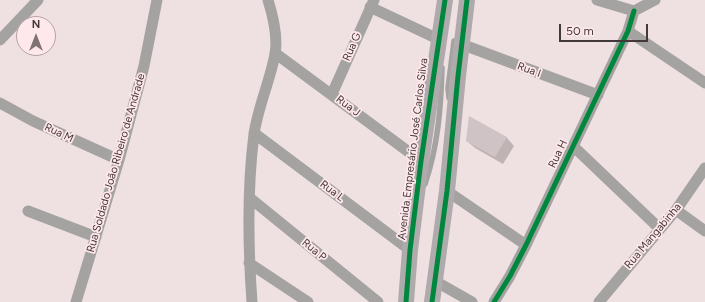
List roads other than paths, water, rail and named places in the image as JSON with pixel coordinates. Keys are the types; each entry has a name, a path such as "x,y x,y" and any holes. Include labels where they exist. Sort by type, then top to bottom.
{"main road":[{"path":"432,302 447,191 458,41 467,0"},
{"name":"Avenida Empresário José Carlos Silva","path":"406,302 410,250 421,161 444,5"}],"street":[{"path":"0,40 38,0"},
{"name":"Rua Soldado João Ribeiro de Andrade","path":"76,302 120,160 144,66 157,0"},
{"path":"252,302 249,263 250,198 254,133 275,53 275,35 271,8 268,0"},
{"path":"597,0 634,11 655,0"},
{"path":"372,3 438,39"},
{"name":"Rua G","path":"332,94 372,3"},
{"name":"Rua H","path":"494,302 510,276 526,245 628,31 634,11"},
{"path":"628,31 705,83"},
{"name":"Rua I","path":"458,41 598,95"},
{"name":"Rua J","path":"275,53 421,161"},
{"name":"Rua M","path":"0,103 33,121 120,160"},
{"name":"Rua L","path":"254,133 410,250"},
{"path":"573,146 660,229"},
{"name":"Rua Mangabinha","path":"599,302 676,210 705,168"},
{"path":"447,191 526,245"},
{"name":"Rua P","path":"250,198 378,302"},
{"path":"28,210 96,237"},
{"path":"676,210 705,231"},
{"path":"249,263 308,302"},
{"path":"435,281 472,302"}],"lane":[{"path":"415,212 431,167 437,136 440,107 444,5"}]}
